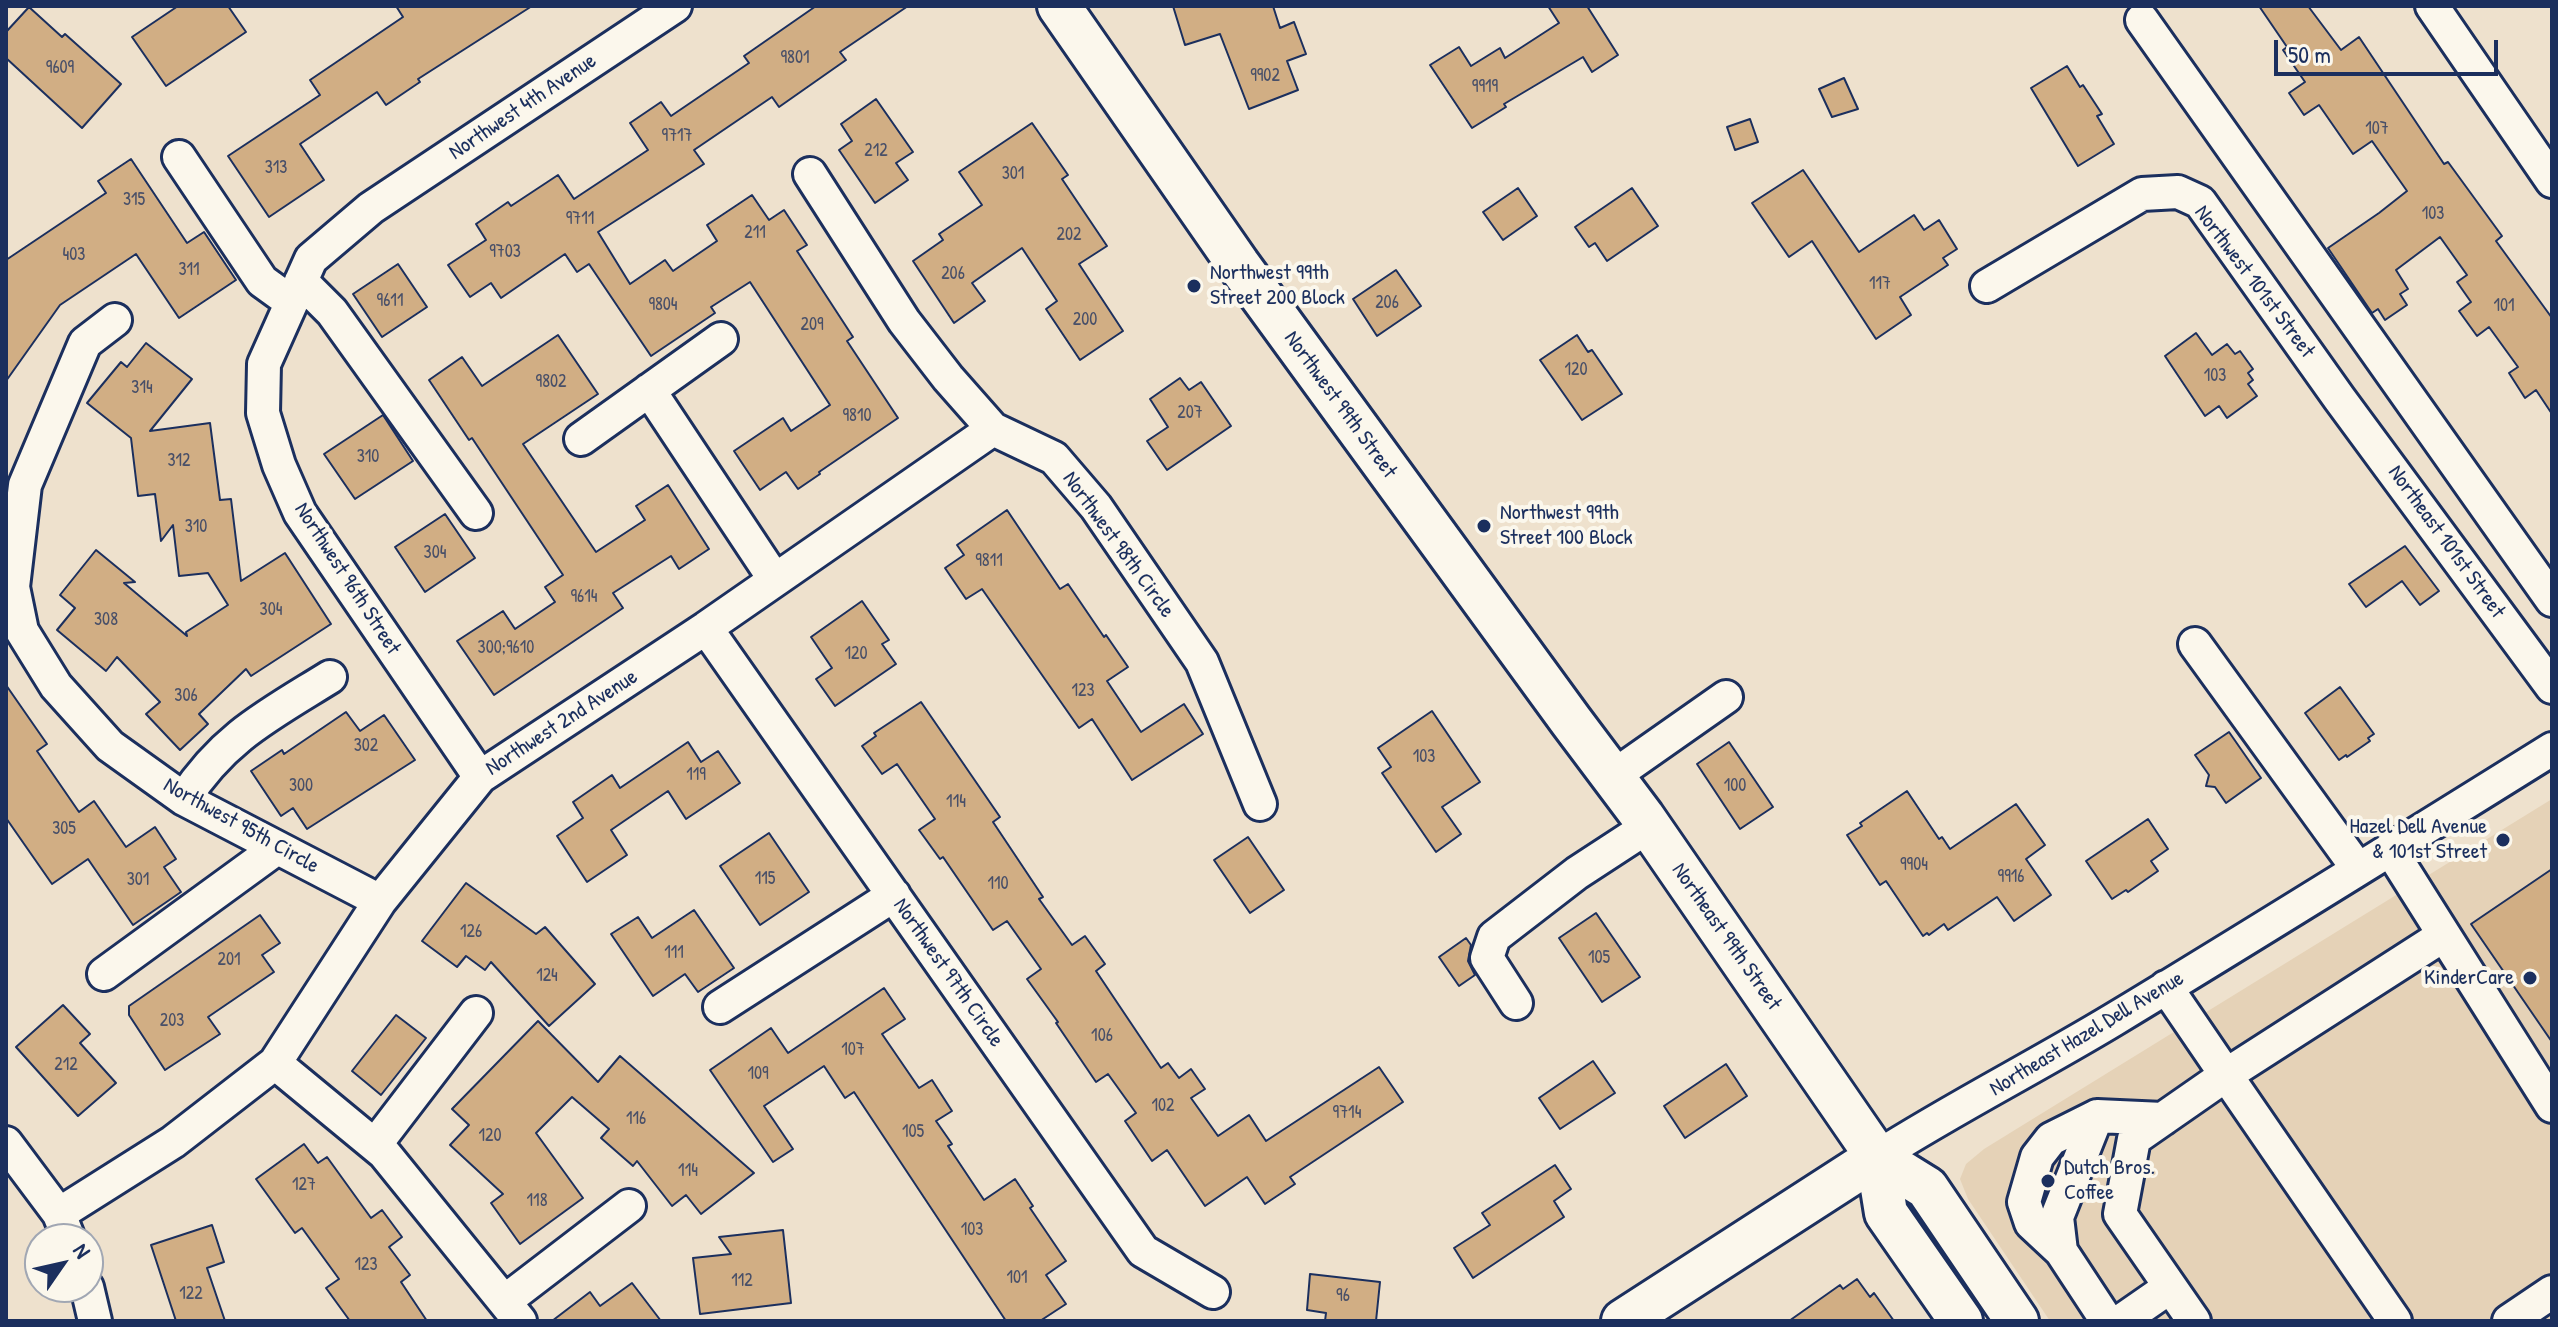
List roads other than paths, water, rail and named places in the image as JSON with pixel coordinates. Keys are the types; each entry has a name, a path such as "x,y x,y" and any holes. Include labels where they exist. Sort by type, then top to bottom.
{"main road":[{"name":"Northwest 99th Street","path":"1059,6 1238,264 1571,721"},
{"name":"Northeast 99th Street","path":"1571,721 1649,826 1877,1157 1927,1188 2017,1321"},
{"name":"Northeast 99th Street","path":"1877,1157 1886,1213 1961,1321"},
{"name":"Northeast Hazel Dell Avenue","path":"1623,1321 1877,1157"}],"street":[{"name":"Northwest 4th Avenue","path":"371,208 675,6"},
{"path":"2432,6 2552,181"},
{"path":"2142,20 2552,600"},
{"path":"179,157 262,281 296,291 332,312 476,513"},
{"name":"Northwest 98th Circle","path":"810,174 904,321 948,378 993,429 1054,458 1096,507 1202,662 1260,804"},
{"name":"Northwest 101st Street","path":"1987,286 2142,194 2178,192 2200,202 2339,398"},
{"name":"Northwest 96th Street","path":"371,208 311,259 264,364 263,413 279,465 300,513 480,777"},
{"name":"Northwest 95th Circle","path":"115,320 85,343 78,355 14,514 13,587 22,631 56,686 110,746 184,799 380,901"},
{"path":"581,439 721,339"},
{"path":"641,395 768,585"},
{"name":"Northeast 101st Street","path":"2339,398 2552,687"},
{"name":"Northwest 2nd Avenue","path":"68,1223 275,1063 380,901 480,777 706,628 993,429"},
{"name":"Northwest 97th Circle","path":"706,628 1143,1251 1213,1292"},
{"path":"2195,644 2358,869"},
{"path":"184,799 202,771 229,743 330,677"},
{"path":"1612,777 1726,697"},
{"name":"Northeast Hazel Dell Avenue","path":"1877,1157 1924,1127 2026,1072 2552,749"},
{"path":"1516,1003 1487,958 1494,937 1577,873 1649,826"},
{"path":"104,974 277,848"},
{"path":"2390,849 2552,1106"},
{"path":"720,1007 894,895"},
{"path":"2194,1321 2120,1214 2134,1139 2226,1075 2444,935"},
{"path":"2166,987 2395,1321"},
{"path":"375,1145 476,1013"},
{"path":"275,1063 384,1153 512,1311 629,1206"},
{"path":"2107,1321 2061,1251 2031,1223 2024,1202 2037,1157 2051,1139 2097,1116 2163,1119"},
{"path":"2061,1251 2057,1217 2097,1116"},
{"path":"6,1143 62,1223"},
{"path":"2121,1321 2170,1287"},
{"path":"2509,1321 2552,1292"}],"place":[{"name":"Northwest 99th Street 200 Block","path":"1194,286"},
{"name":"Northwest 99th Street 100 Block","path":"1484,526"},
{"name":"Hazel Dell Avenue & 101st Street","path":"2503,840"},
{"name":"KinderCare","path":"2530,978"},
{"name":"Dutch Bros. Coffee","path":"2048,1181"}]}
